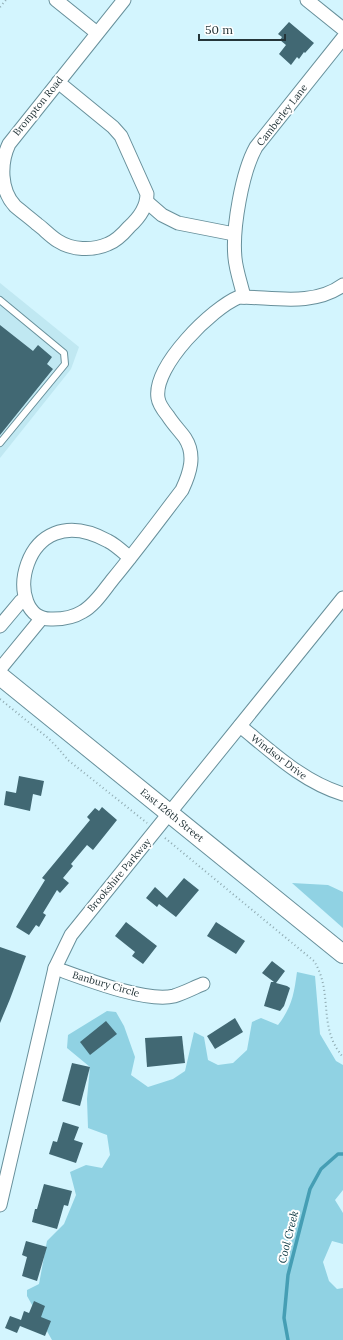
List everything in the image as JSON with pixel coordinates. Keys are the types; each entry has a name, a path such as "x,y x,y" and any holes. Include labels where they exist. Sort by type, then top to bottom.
{"street":[{"path":"56,0 97,33"},
{"name":"Brompton Road","path":"124,0 9,144 4,154 2,174 7,195 14,206 58,241 74,248 90,249 108,244 119,237 142,212 147,202"},
{"path":"307,0 343,29"},
{"name":"Camberley Lane","path":"244,297 235,259 234,234 244,179 253,153 343,38"},
{"path":"58,82 113,126 121,136 146,194 147,202 162,215 178,224 234,234"},
{"path":"130,558 109,541 86,532 72,530 59,532 42,538 33,546 25,557 20,566 18,594 28,613 35,618 56,619 70,617 83,612 94,602 130,558 182,490 188,478 192,463 191,450 185,439 161,407 158,398 158,387 162,376 192,332 233,299 239,297 300,299 320,295 343,285"},
{"name":"Brookshire Parkway","path":"0,1204 55,968 71,935 343,598"},
{"path":"0,626 21,602"},
{"path":"0,669 41,619"},
{"name":"East 126th Street","path":"0,676 343,954"},
{"name":"Windsor Drive","path":"240,726 302,776 320,786 343,794"},
{"name":"Banbury Circle","path":"55,968 126,991 151,996 173,996 203,984"}],"lane":[{"path":"0,300 64,353 65,364 0,443"}],"path":[{"path":"0,7 6,0"},
{"path":"0,699 57,746 68,760 314,961 319,968 323,982 330,1035 334,1045 343,1057"}],"shaded area":[{"path":"0,283 79,347 71,369 0,458"},
{"path":"292,883 328,885 343,892 343,928"},
{"path":"297,972 315,976 320,1034 336,1061 343,1065 343,1190 335,1200 343,1213 343,1244 332,1241 323,1262 329,1281 337,1289 343,1288 343,1340 52,1340 27,1296 27,1290 39,1284 47,1241 64,1224 76,1195 70,1172 86,1165 102,1168 110,1155 107,1135 88,1128 87,1099 90,1067 67,1048 68,1035 107,1011 116,1012 124,1026 135,1057 131,1075 148,1087 173,1079 185,1071 194,1032 204,1037 208,1060 218,1065 233,1063 247,1050 252,1022 261,1018 278,1025 283,1018 292,1000"}],"building":[{"path":"289,22 314,43 299,59 297,57 291,65 279,54 286,45 280,40 282,37 278,34"},
{"path":"0,325 33,351 38,345 52,357 47,364 53,369 0,435"},
{"path":"19,776 44,781 41,796 33,794 30,811 4,805 6,791 16,793"},
{"path":"102,807 117,820 93,850 87,845 71,864 73,866 63,878 69,883 60,893 57,890 43,913 46,915 39,927 36,925 29,935 16,927 45,880 42,878 90,820 87,817 95,808 99,811"},
{"path":"184,878 199,890 176,917 159,904 157,907 146,898 155,887 167,898"},
{"path":"126,922 157,946 143,964 132,956 135,952 115,936"},
{"path":"216,922 245,941 236,954 207,936"},
{"path":"0,947 26,956 0,1023"},
{"path":"272,961 285,971 276,983 290,988 284,1006 280,1011 264,1006 271,982 274,982 262,973"},
{"path":"235,1018 243,1032 215,1049 207,1036"},
{"path":"106,1021 117,1034 90,1055 80,1042"},
{"path":"182,1036 185,1063 147,1067 145,1038"},
{"path":"72,1063 90,1067 80,1106 62,1101"},
{"path":"63,1122 79,1127 74,1140 83,1143 76,1163 49,1154 53,1141 57,1142"},
{"path":"44,1184 72,1191 68,1206 64,1205 57,1229 32,1222"},
{"path":"26,1241 47,1247 37,1281 22,1276 27,1257 22,1255"},
{"path":"34,1301 45,1306 41,1317 51,1321 45,1336 20,1326 17,1333 5,1328 10,1316 21,1320 24,1311 29,1313"}],"waterway":[{"name":"Cool Creek","path":"288,1340 284,1318 288,1275 310,1189 321,1169 338,1154 343,1154"}]}
